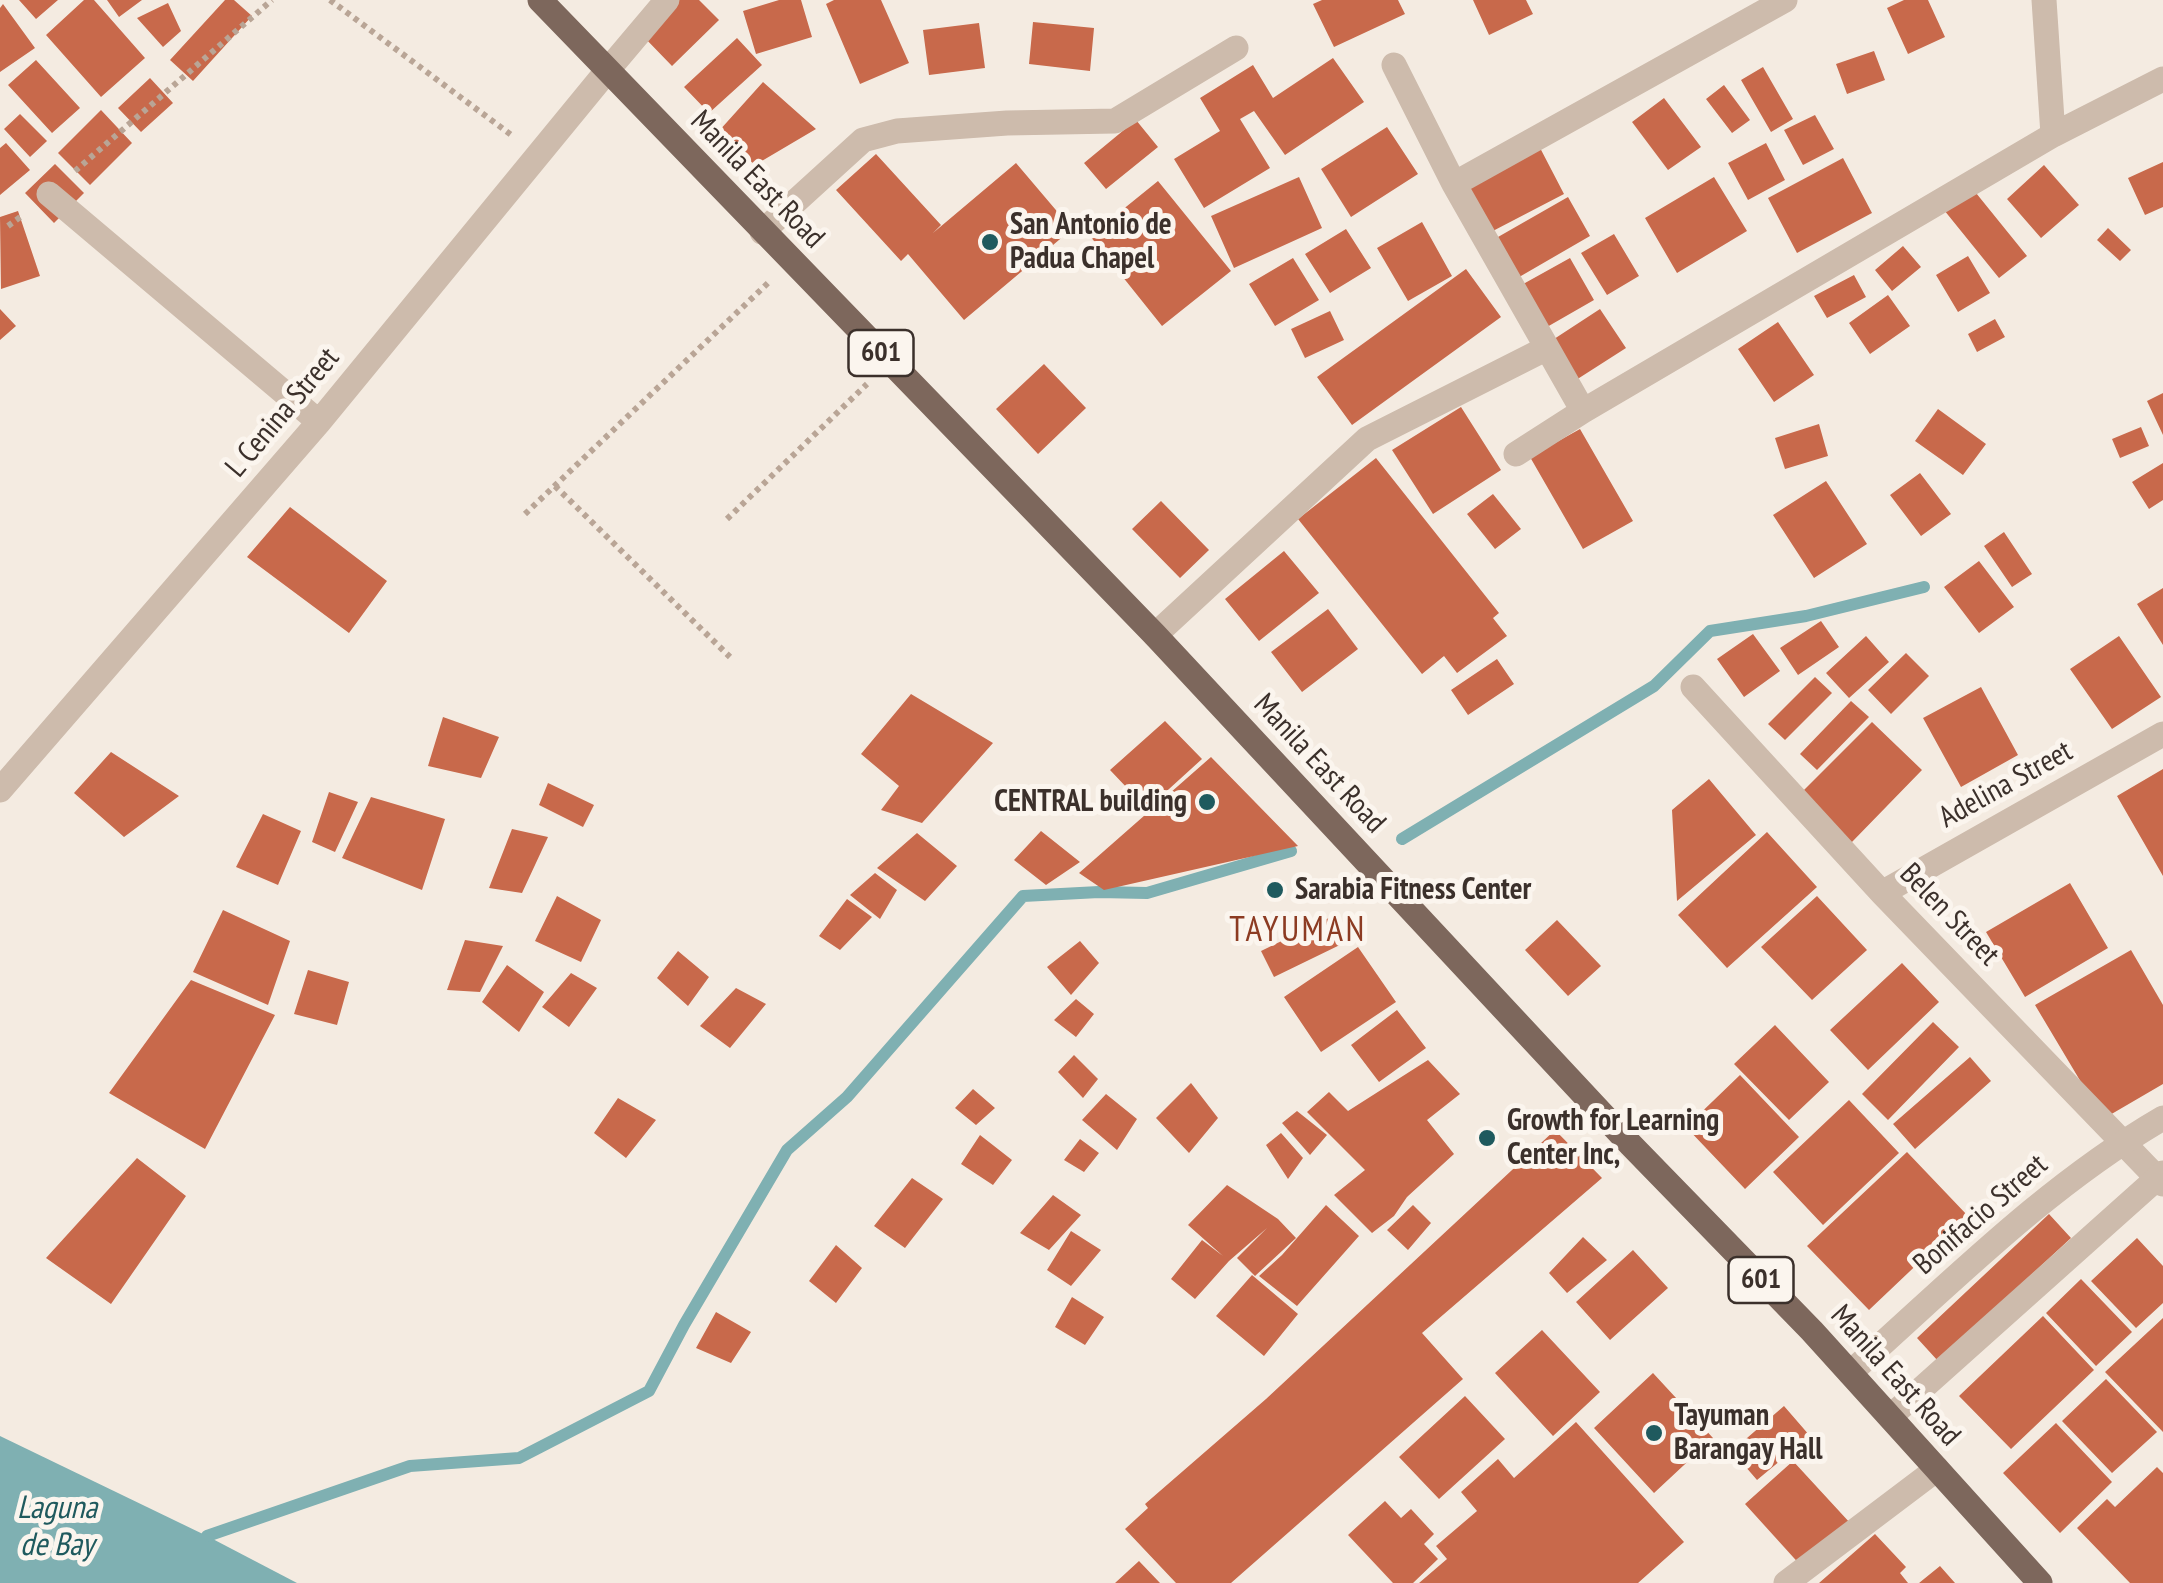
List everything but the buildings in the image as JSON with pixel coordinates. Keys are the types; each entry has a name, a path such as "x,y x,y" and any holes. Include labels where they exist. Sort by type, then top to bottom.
{"main road":[{"name":"Manila East Road","path":"540,0 1155,635 1630,1145 1850,1374 2040,1583"}],"street":[{"name":"L Cenina Street","path":"0,790 319,422 667,0"},
{"path":"1454,184 1785,0"},
{"path":"2044,0 2053,136"},
{"path":"762,232 863,140 897,131 1007,122 1115,121 1236,48"},
{"path":"1394,66 1454,184 1582,411"},
{"path":"1516,454 1582,411 2053,136 2163,80"},
{"path":"48,194 319,422"},
{"path":"1155,635 1367,438 1547,348"},
{"name":"Belen Street","path":"1692,686 1882,893 2161,1178"},
{"name":"Adelina Street","path":"1882,893 2163,734"},
{"name":"Bonifacio Street","path":"1850,1374 2039,1203 2124,1141 2163,1118"},
{"path":"1890,1417 2161,1178"},
{"path":"1786,1583 1937,1469"}],"path":[{"path":"8,226 272,0"},
{"path":"330,0 539,156"},
{"path":"525,514 791,261"},
{"path":"728,518 889,362"},
{"path":"555,486 730,657"}],"water":[{"name":"Laguna de Bay","path":"0,1436 207,1536 297,1583 0,1583"}],"waterway":[{"path":"1402,839 1654,686 1710,631 1806,616 1924,587"},
{"path":"207,1536 410,1466 519,1458 649,1391 787,1150 847,1097 1023,896 1147,893 1291,851"}],"place":[{"name":"San Antonio de Padua Chapel","path":"990,242"},
{"name":"CENTRAL building","path":"1207,802"},
{"name":"Sarabia Fitness Center","path":"1275,890"},
{"name":"Growth for Learning Center Inc,","path":"1487,1138"},
{"name":"Tayuman Barangay Hall","path":"1654,1433"}],"district":[{"name":"TAYUMAN","path":"1298,931"}]}
